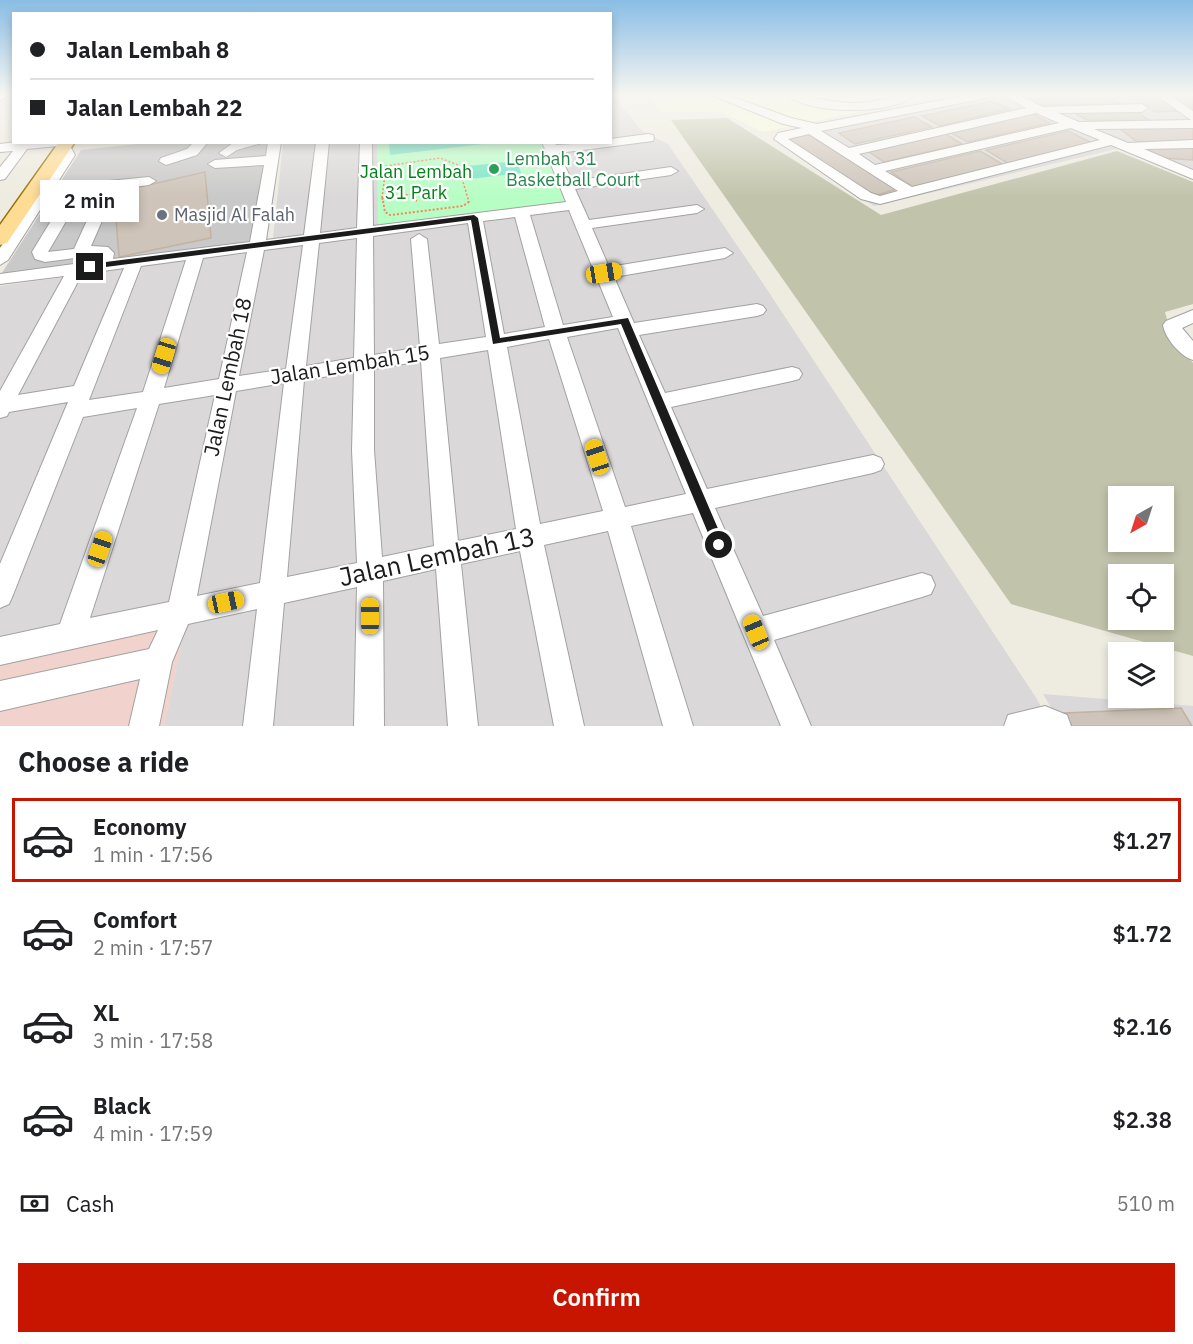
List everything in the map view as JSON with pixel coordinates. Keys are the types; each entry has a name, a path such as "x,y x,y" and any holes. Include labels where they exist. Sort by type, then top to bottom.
{"main road":[{"path":"0,214 57,144"},
{"path":"8,237 57,144"}],"street":[{"path":"908,191 814,132 816,129 783,136 780,139 873,199 880,200 908,191 1112,141"},
{"path":"942,129 1010,166"},
{"path":"847,153 960,129"},
{"path":"874,169 1051,129"},
{"path":"1084,129 1193,175"},
{"path":"612,141 648,138"},
{"path":"0,148 25,144"},
{"path":"0,176 25,144"},
{"path":"166,161 192,152 200,144"},
{"path":"226,153 233,147 249,144"},
{"path":"258,726 295,374 314,237 323,144"},
{"path":"366,144 363,450 370,572 369,726"},
{"path":"574,144 550,146 796,726"},
{"path":"1125,147 1193,144"},
{"path":"215,164 273,151"},
{"name":"Jalan Lembah 18","path":"144,726 158,662 180,612 256,245 273,151"},
{"path":"1173,167 1193,166"},
{"path":"567,186 671,171"},
{"path":"149,181 88,187 76,191 52,229 40,252 41,256 104,265 575,205"},
{"path":"1,407 78,260 110,185"},
{"path":"584,225 697,209"},
{"path":"521,212 556,332 617,519 678,726"},
{"path":"474,218 530,537 569,726"},
{"path":"0,260 8,237 52,229"},
{"path":"419,238 463,726"},
{"path":"70,636 151,397 196,253"},
{"path":"604,273 725,253"},
{"path":"0,288 78,260"},
{"path":"0,595 135,261"},
{"name":"Jalan Lembah 15","path":"1,407 151,397 556,332 757,310"},
{"path":"1188,317 1172,325 1173,332 1193,353"},
{"path":"659,402 792,374"},
{"name":"Jalan Lembah 13","path":"0,651 873,464"},
{"path":"756,632 922,585"},
{"path":"0,696 158,662"}],"path":[{"path":"440,158 458,165 470,201 463,206 390,215 385,212 382,198 386,166 440,158"},
{"path":"384,180 395,178"},
{"path":"382,198 436,191"},
{"path":"413,194 414,200 417,201"}],"shaded area":[{"path":"612,129 640,129 668,144 760,279 1035,696 1052,726 164,726 191,598 0,638 0,286 272,248 283,144 612,144"},
{"path":"677,129 744,129 881,215 1117,151 1193,182 1193,304 1165,312 1172,337 1193,363 1193,656 1174,651 1174,642 1144,642 1011,604"},
{"path":"757,129 778,129 763,132"},
{"path":"812,129 1193,129 1193,177 1125,147 874,206 773,139"},
{"name":"Masjid Al Falah","path":"136,144 272,144 253,243 0,276 81,150"},
{"path":"191,598 164,726 0,726 0,638"},
{"path":"1043,694 1108,699 1108,708 1174,708 1174,704 1193,706 1193,726 1062,726"}],"green space":[{"name":"Jalan Lembah 31 Park","path":"377,144 541,144 569,203 378,226"},
{"path":"389,144 484,144 390,155"},
{"name":"Lembah 31 Basketball Court","path":"517,161 521,173 470,179 467,166"}],"building":[{"path":"858,129 923,129 855,144 839,133"},
{"path":"961,129 1025,129 968,142 949,132"},
{"path":"1120,129 1193,129 1193,141 1137,142"},
{"path":"1068,131 1092,143 1009,164 986,150"},
{"path":"806,133 897,189 871,197 782,139"},
{"path":"944,133 962,144 884,162 866,150"},
{"path":"1193,146 1193,160 1162,158 1140,147"},
{"path":"980,151 1004,165 913,187 891,172"},
{"name":"Masjid Al Falah","path":"205,172 211,238 119,257 114,193"},
{"path":"1181,708 1192,726 1072,726 1064,713"}],"place":[{"name":"Lembah 31 Basketball Court","path":"494,169"},
{"name":"Masjid Al Falah","path":"162,215"}],"route":[{"path":"90,267 365,230 474,218 496,342 624,321 719,545"}]}
